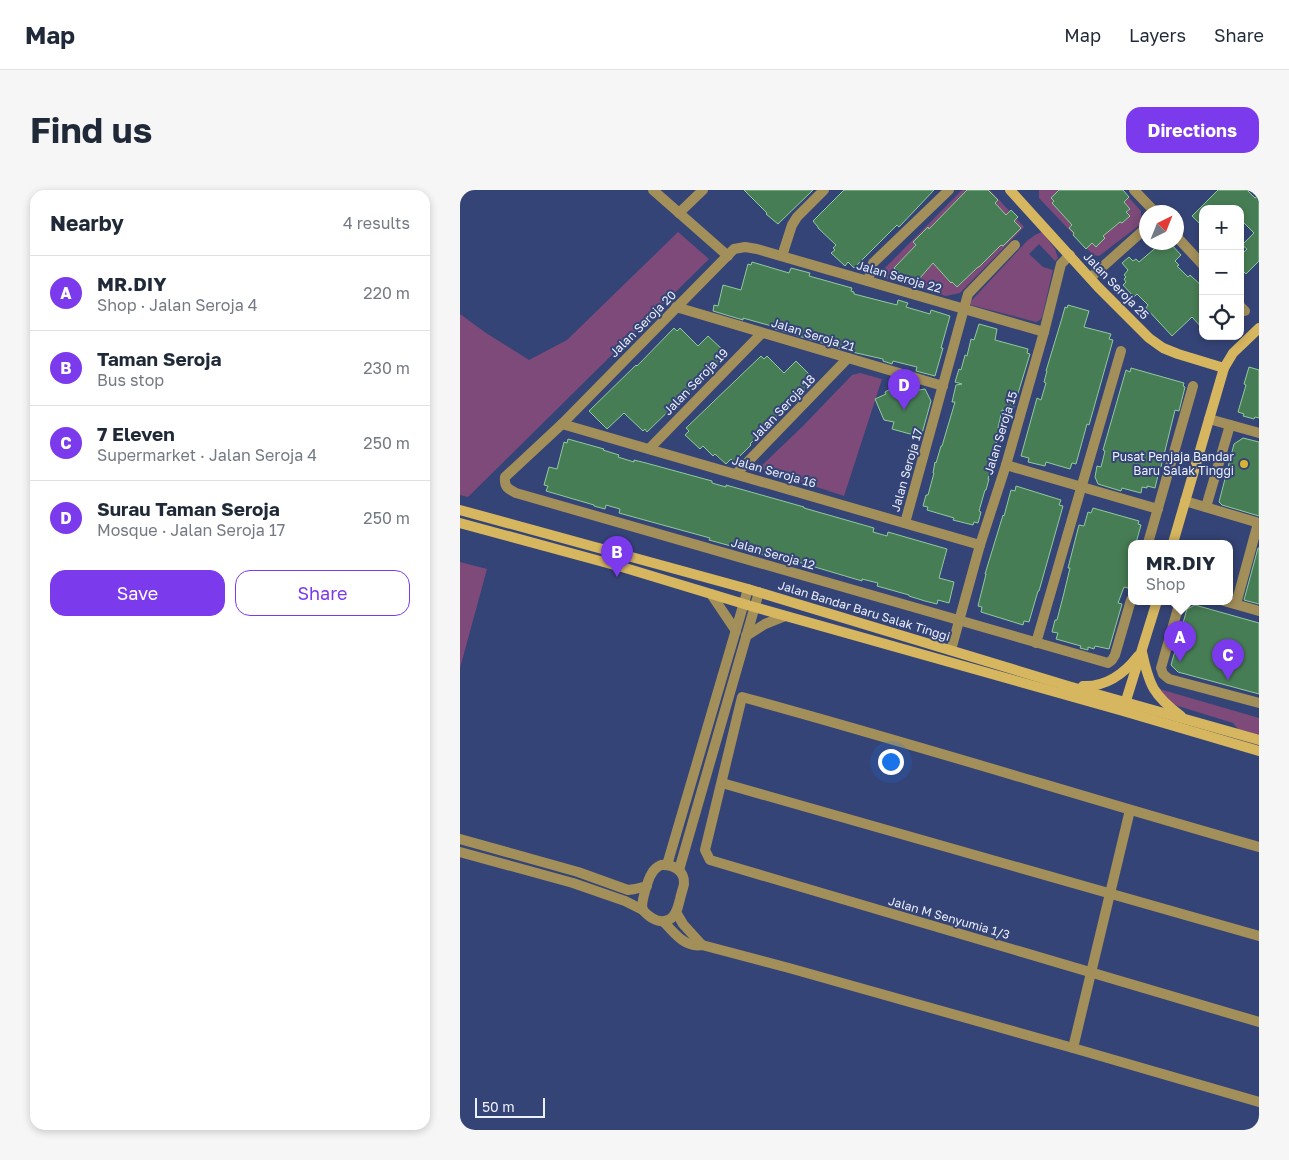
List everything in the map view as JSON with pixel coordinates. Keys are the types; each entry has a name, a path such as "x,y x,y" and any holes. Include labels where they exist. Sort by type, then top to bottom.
{"main road":[{"name":"Jalan Seroja 25","path":"1016,192 1090,278 1149,338 1163,348 1224,368"},
{"path":"1174,540 1224,368 1233,353 1259,328"},
{"name":"Jalan Bandar Baru Salak Tinggi","path":"460,510 759,592 951,650 1068,686 1124,707 1259,752"},
{"name":"Jalan Bandar Baru Salak Tinggi","path":"460,523 622,567 785,616 1124,707 1185,719 1259,740"},
{"path":"1124,707 1156,605"},
{"path":"1068,686 1095,686 1107,682 1131,665 1141,651"},
{"path":"1141,651 1149,682 1154,691 1185,719"}],"street":[{"path":"653,190 728,256"},
{"path":"679,214 703,190"},
{"path":"782,256 792,225 797,217 824,190"},
{"path":"868,281 873,262 949,190"},
{"path":"1134,190 1148,205"},
{"path":"1090,278 1139,234"},
{"name":"Jalan Seroja 17","path":"905,523 968,294 1015,245"},
{"path":"1184,245 1199,261"},
{"name":"Jalan Seroja 22","path":"746,247 1044,332"},
{"name":"Jalan Seroja 20","path":"562,424 734,249 746,247"},
{"name":"Jalan Seroja 15","path":"951,650 980,545 1006,465 1044,332 1061,264 1070,255"},
{"name":"Jalan Seroja 21","path":"676,307 943,386"},
{"name":"Jalan Seroja 19","path":"649,449 762,332"},
{"path":"1036,643 1121,351"},
{"name":"Jalan Seroja 18","path":"736,474 848,358"},
{"path":"1149,540 1194,386"},
{"path":"1209,419 1259,433"},
{"name":"Jalan Seroja 16","path":"562,424 980,545"},
{"name":"Jalan Seroja 12","path":"562,424 505,477 504,483 508,489 526,496 1108,663 1115,656 1130,605"},
{"path":"1206,507 1230,425"},
{"path":"1006,465 1158,509"},
{"path":"1185,501 1259,523 1236,604"},
{"path":"667,865 748,589"},
{"path":"679,870 759,592"},
{"path":"711,594 736,631"},
{"path":"1233,603 1259,611"},
{"path":"1179,605 1161,668 1163,674 1169,678 1259,703"},
{"path":"746,636 765,624 785,616"},
{"name":"Jalan M Senyumia 1/3","path":"1130,810 864,730 742,697 705,850 710,860 1259,1022"},
{"path":"722,783 1259,936"},
{"path":"1073,1048 1130,810 1259,847"},
{"path":"460,839 578,872 628,890 647,886"},
{"path":"460,852 573,883 625,901 643,910 656,920 664,922 686,943 694,946 702,945 789,968 1259,1102"},
{"path":"643,910 642,904 652,873 661,865 673,866 679,870 684,883 674,916 664,922"},
{"path":"676,912 683,924 702,945"}],"shaded area":[{"path":"962,190 990,190 1024,227 960,293 946,296 887,279 882,271"},
{"path":"1039,190 1122,190 1139,209 1139,226 1099,256 1093,255 1039,198"},
{"path":"678,232 709,259 468,497 460,495 460,314 529,360 567,340"},
{"path":"1042,232 1055,249 1058,258 1055,261 1039,244 1029,254 1043,267 1053,270 1040,320 1036,322 971,305 970,303 973,299 1027,241"},
{"path":"860,373 882,379 844,496 759,468 852,375"},
{"path":"460,562 487,569 460,668"},
{"path":"1156,688 1259,718 1259,735 1238,729 1233,723 1175,705"}],"building":[{"path":"744,190 813,190 778,224"},
{"path":"844,190 934,190 899,227 897,225 854,268 848,262 845,266 831,253 835,250 833,248 836,245 813,221"},
{"path":"967,190 988,190 998,200 995,203 1006,215 1011,210 1018,217 1014,221 1021,228 957,287 933,263 913,286 894,268 916,245 913,242 928,227 929,229"},
{"path":"1059,190 1123,190 1129,197 1124,202 1130,209 1126,212 1130,216 1103,236 1105,238 1096,247 1092,243 1086,249 1073,235 1074,233 1069,228 1072,225 1052,203 1054,201 1051,198"},
{"path":"1218,190 1247,190 1255,198 1259,195 1259,261 1246,274 1244,272 1244,252 1247,249 1244,247 1244,243 1254,233 1244,223 1244,205 1203,205"},
{"path":"1199,209 1199,223 1192,216"},
{"path":"1153,250 1176,250 1181,255 1175,261 1179,265 1177,266 1188,277 1190,275 1199,283 1199,325 1192,317 1172,336 1146,308 1148,305 1137,294 1134,297 1123,285 1126,282 1124,275 1128,270 1122,263 1129,257 1133,261 1136,259 1139,262"},
{"path":"752,262 789,273 791,268 810,273 809,276 852,288 851,291 854,294 897,305 898,300 908,303 906,307 930,314 931,310 950,316 935,376 916,371 917,367 893,361 892,364 883,361 883,359 852,352 775,329 775,327 713,311 714,305 718,306 723,285 741,290 748,264 751,265"},
{"path":"1068,305 1089,311 1084,327 1111,334 1109,339 1113,340 1076,464 1072,463 1070,469 1046,462 1045,466 1028,462 1029,458 1021,456 1037,398 1041,400 1046,383 1044,382 1046,371 1065,307 1067,308"},
{"path":"979,324 997,329 995,340 1028,349 1027,353 1030,354 1012,413 1002,410 993,462 979,511 981,512 978,523 974,522 973,525 953,520 954,518 927,510 928,507 923,506 926,495 928,495 935,462 942,446 955,402 952,402 956,385 962,384 955,382 959,369 961,370 971,339 974,340"},
{"path":"674,328 677,331 680,328 698,346 708,336 724,351 721,354 724,357 647,432 645,429 643,431 624,413 607,429 589,411"},
{"path":"761,356 764,359 767,356 784,373 796,361 811,376 808,380 811,383 734,462 731,459 726,464 715,454 713,456 703,446 700,449 685,435 689,431 686,428"},
{"path":"1249,367 1259,370 1259,418 1255,417 1254,419 1243,416 1244,414 1238,412"},
{"path":"1131,368 1184,383 1183,386 1185,387 1179,411 1175,410 1155,488 1142,487 1141,493 1122,488 1121,491 1098,484 1095,477 1097,466 1101,467 1105,451 1103,450 1126,370 1130,372"},
{"path":"910,387 912,391 925,389 931,401 921,437 892,429 894,422 884,420 875,399 886,394 885,392 892,388 894,391 900,388 902,391"},
{"name":"Pusat Penjaja Bandar Baru Salak Tinggi","path":"1243,438 1259,442 1259,516 1222,505 1219,502 1234,444"},
{"path":"568,439 604,449 619,455 618,457 634,462 634,460 712,481 712,483 726,487 726,485 874,528 873,532 887,536 888,532 947,549 939,578 954,582 949,603 938,600 937,604 925,601 877,586 878,583 862,579 862,581 788,559 787,561 709,540 710,538 619,513 620,509 606,505 605,509 546,491 548,486 544,485 549,467 557,469 564,442 567,443"},
{"path":"1016,486 1061,500 1059,505 1063,506 1029,622 1024,621 1023,625 981,612 982,607 978,606 985,574 1003,515 1011,490 1015,491"},
{"path":"1093,508 1139,521 1138,524 1141,525 1137,540 1128,540 1128,588 1124,587 1118,603 1122,604 1109,649 1095,646 1094,649 1088,647 1088,650 1080,648 1081,646 1056,639 1058,633 1052,632 1064,593 1079,525 1084,526 1088,512 1091,513"},
{"path":"1259,548 1259,604 1244,600"},
{"path":"1195,605 1259,623 1259,694 1178,672 1171,665 1187,609"}],"place":[{"name":"Surau Taman Seroja","path":"904,410"},
{"name":"Pusat Penjaja Bandar Baru Salak Tinggi","path":"1244,464"},
{"name":"Taman Seroja","path":"617,577"},
{"name":"MR.DIY","path":"1180,662"},
{"name":"7 Eleven","path":"1228,680"}]}
